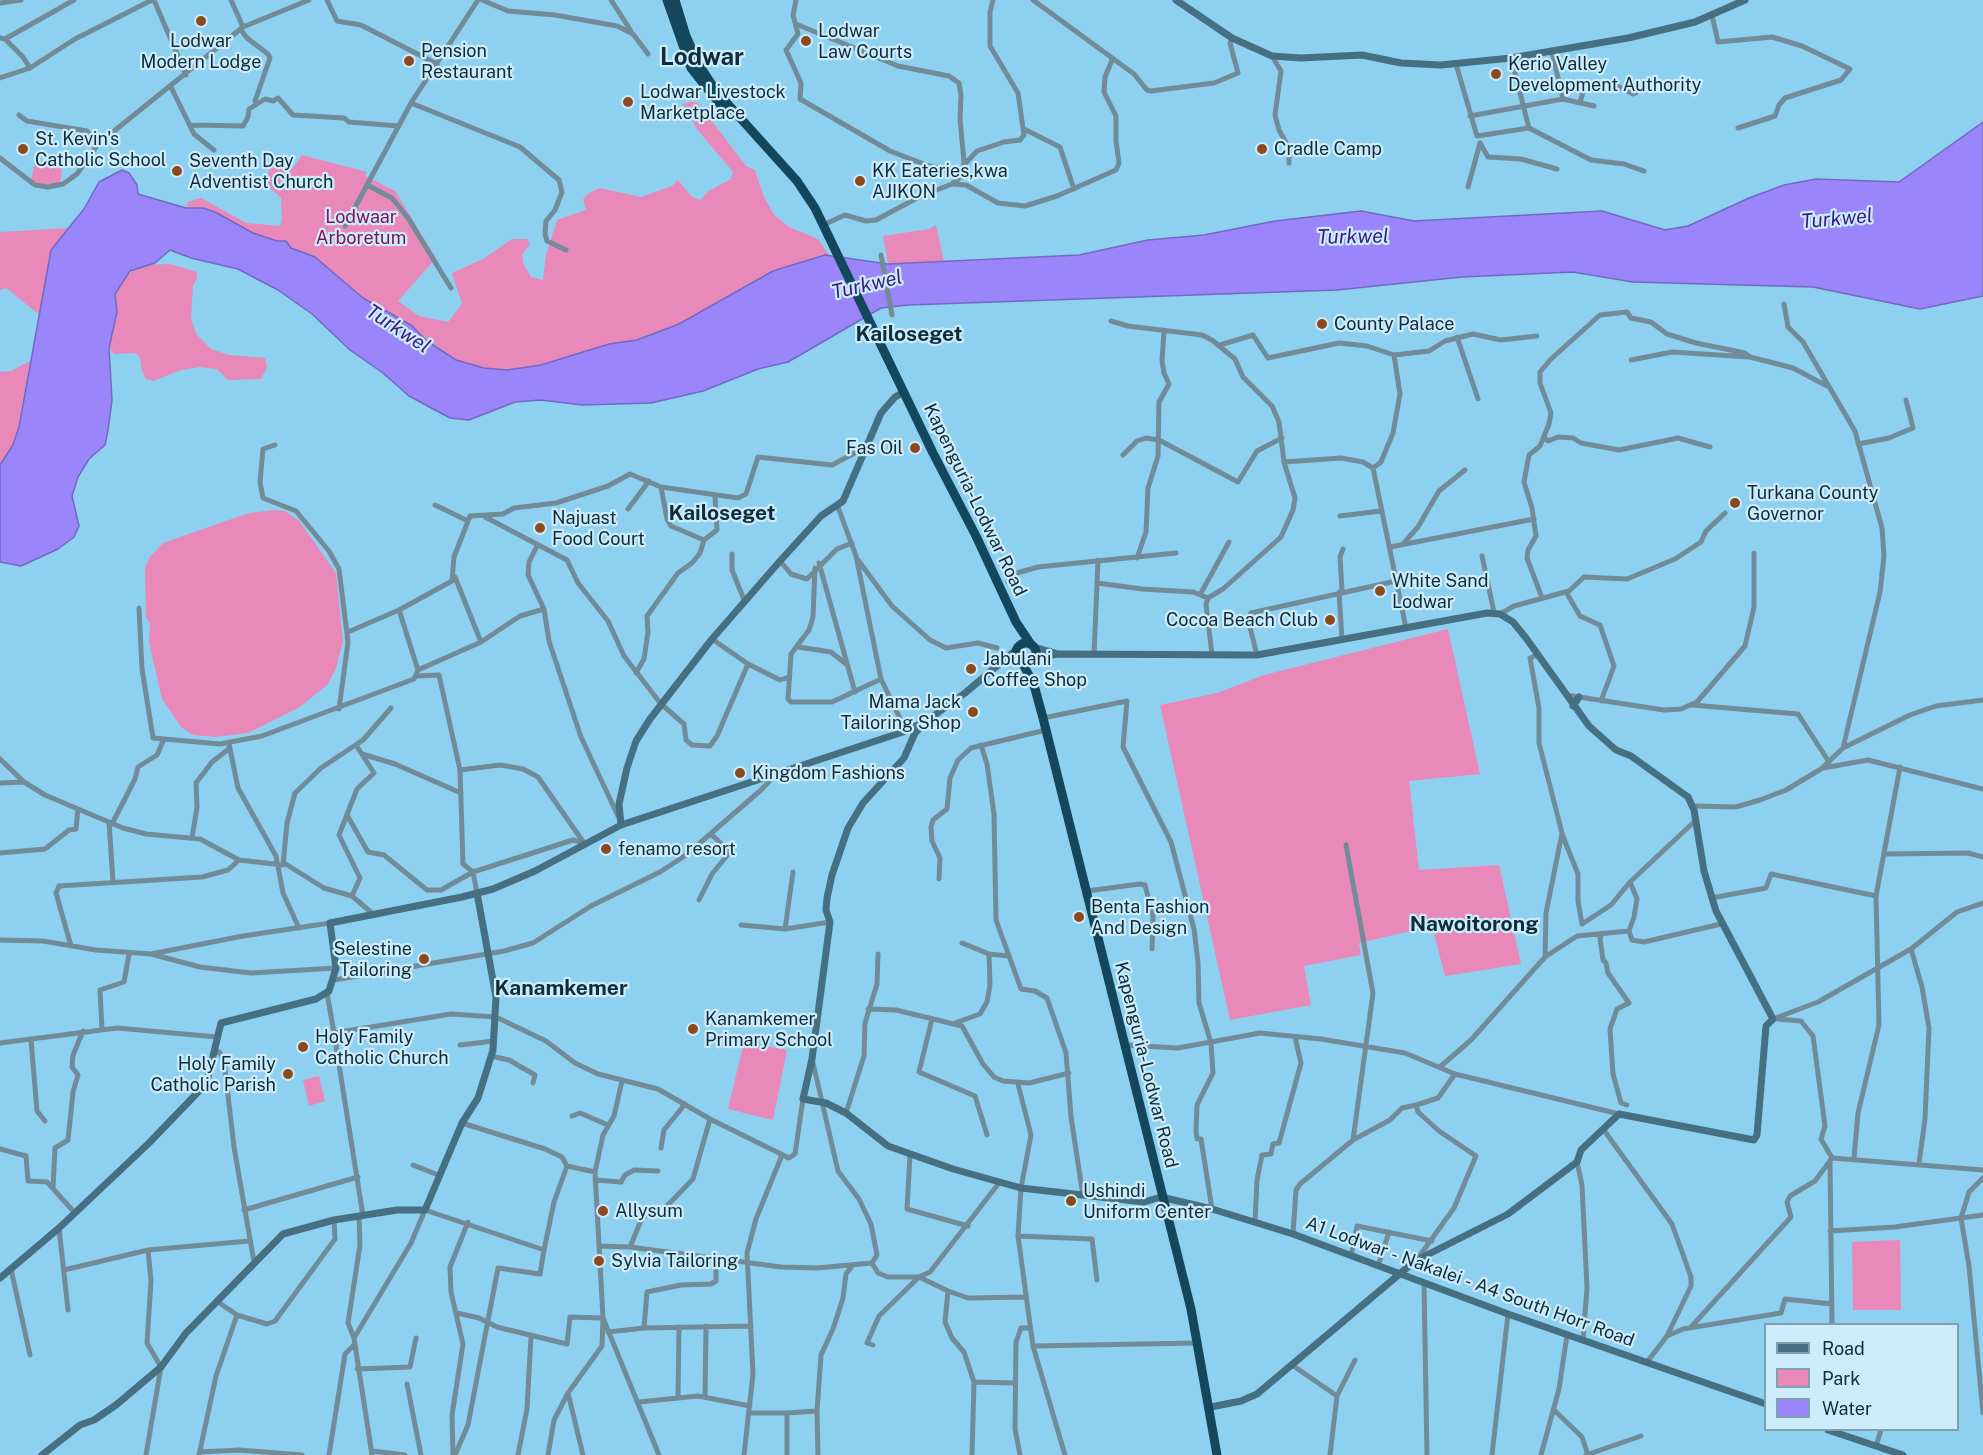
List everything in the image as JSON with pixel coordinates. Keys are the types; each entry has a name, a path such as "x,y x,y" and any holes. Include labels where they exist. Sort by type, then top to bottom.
{"highway":[{"path":"667,0 691,68 731,118 753,135"},
{"path":"675,0 699,65 716,91 753,135"},
{"name":"Kapenguria-Lodwar Road","path":"753,135 797,181 823,225 981,545 1016,622 1032,645"},
{"name":"Kapenguria-Lodwar Road","path":"1016,622 1016,649"},
{"path":"1022,643 1032,645 1034,659 1030,663 1021,661 1016,649 1022,643"},
{"name":"Kapenguria-Lodwar Road","path":"1034,659 1034,685"},
{"name":"Kapenguria-Lodwar Road","path":"1021,661 1034,685 1087,891 1198,1343 1217,1455"}],"street":[{"path":"0,3 21,0"},
{"path":"30,68 23,57 2,38 74,0"},
{"path":"0,78 30,68 75,39 143,2 153,0 186,75"},
{"path":"231,0 242,28 270,58 255,101"},
{"path":"0,158 29,181 51,187 63,184 77,174 98,144 242,28 309,0"},
{"path":"327,0 338,21 361,25 437,64"},
{"path":"345,226 411,103 480,0 508,11 608,24 633,34"},
{"path":"611,0 648,54"},
{"path":"796,0 793,15 797,36 786,50 801,83 800,99 890,151 929,166 963,169"},
{"path":"952,184 977,151 1022,139 1024,129 1018,93 990,45 990,10 993,0"},
{"path":"1033,0 1134,74 1147,90 1214,83 1238,73 1230,43 1232,38"},
{"path":"1176,0 1232,38 1272,56 1300,58 1362,55 1401,63 1456,64 1552,52 1676,27 1712,15 1744,0"},
{"path":"1712,15 1718,42 1772,38 1802,46 1850,69 1840,80 1785,98 1779,105 1775,116 1738,128"},
{"path":"796,24 869,55 923,72 949,76 959,83 963,169"},
{"path":"1552,52 1563,99"},
{"path":"1272,56 1281,71 1276,100 1276,120 1289,148 1289,163"},
{"path":"1511,58 1529,128"},
{"path":"823,225 845,215 866,221 876,220 919,197 952,184 966,184 989,200 1015,206 1039,202 1074,189 1119,167 1116,116 1104,95 1105,77 1112,60"},
{"path":"1456,64 1470,116 1488,157 1521,159 1557,169"},
{"path":"1580,103 1585,84 1609,82 1633,94 1636,93"},
{"path":"171,87 198,140 214,150"},
{"path":"191,125 243,126 249,109 266,99 273,101 278,98 293,115 399,126"},
{"path":"1470,116 1563,99 1594,106"},
{"path":"411,103 519,147 559,180 562,192 555,210 546,221 544,234 547,241 566,250"},
{"path":"19,115 27,122 87,131 98,144"},
{"path":"1477,136 1529,128 1591,160 1624,164 1644,171"},
{"path":"1024,129 1060,147 1074,189"},
{"path":"1468,187 1480,143"},
{"path":"367,185 392,198 403,211 451,288"},
{"path":"881,255 892,315"},
{"path":"1784,304 1788,327 1803,342 1855,431 1882,528 1884,555 1874,622 1843,748"},
{"path":"1542,598 1527,558 1528,550 1536,536 1524,482 1529,455 1540,446 1551,413 1540,383 1540,372 1562,346 1600,315 1627,312 1630,318 1651,322 1670,335 1744,352 1750,357"},
{"path":"1111,321 1121,325 1202,335 1220,345 1235,359 1243,377 1272,406 1282,438 1284,462 1295,498 1287,528 1281,537 1223,589 1208,598 1206,604 1212,655"},
{"path":"1137,558 1146,532 1148,488 1158,456 1159,402 1169,384 1163,369 1164,331"},
{"path":"1220,345 1253,335 1268,358 1339,343 1367,346 1395,355 1429,351 1457,337 1473,334 1501,340 1538,336"},
{"path":"1457,337 1478,399"},
{"path":"1630,360 1672,352 1750,357 1793,368 1829,387"},
{"path":"1372,468 1381,462 1393,433 1400,394 1395,355"},
{"path":"618,816 621,793 634,747 661,704 712,639 780,561 821,516 838,507 846,494 864,448 887,405 904,392"},
{"path":"1858,444 1889,438 1913,428 1906,400"},
{"path":"1544,437 1548,441 1558,437 1573,438 1581,443 1619,450 1678,438 1710,447"},
{"path":"1123,455 1137,441 1146,438 1159,440 1238,483 1257,451 1282,438"},
{"path":"275,445 263,448 260,482 263,498 296,511 329,551 339,569 348,632 339,709"},
{"path":"482,642 454,576 454,557 466,520 470,516 503,514 513,508 556,503 608,486 630,474 661,487 734,499 744,497 759,456 832,465 864,448"},
{"path":"1284,462 1341,458 1363,462 1372,468 1406,628"},
{"path":"1403,544 1418,527 1439,491 1465,470"},
{"path":"627,509 648,481"},
{"path":"661,487 667,519 672,526 704,540"},
{"path":"636,673 644,659 648,632 647,616 657,598 678,573 692,563 700,553 704,540 717,530 715,496"},
{"path":"435,505 466,520"},
{"path":"838,507 856,556 881,679 906,731"},
{"path":"1340,516 1381,511"},
{"path":"1034,659 1058,654 1257,655 1497,613 1566,592 1584,577 1627,579 1675,559 1701,542 1706,531 1725,513"},
{"path":"484,516 567,560 578,583 608,621 614,637 636,673 661,704 684,724 686,740 692,745 710,746 717,736 748,664"},
{"path":"1390,547 1534,519"},
{"path":"1201,593 1229,542"},
{"path":"780,561 791,574 807,579 817,566 837,549 852,543"},
{"path":"537,546 528,571 544,609 549,641 581,737 621,825"},
{"path":"1342,640 1340,557 1343,549"},
{"path":"1008,582 1023,570 1176,552"},
{"path":"1692,705 1701,699 1745,646 1754,607 1754,553"},
{"path":"732,554 732,570 745,602"},
{"path":"856,556 892,606 930,640 946,648 978,643 997,648"},
{"path":"1482,556 1497,613 1513,622 1572,706 1589,726 1616,750 1631,756 1683,792 1692,806 1712,898 1721,924 1773,1019"},
{"path":"1094,654 1098,561"},
{"path":"817,566 813,617 798,647 791,654 787,694 791,702 832,702 881,679"},
{"path":"817,566 855,692"},
{"path":"348,632 399,610 452,581 454,576"},
{"path":"1257,655 1248,619 1251,613 1396,581"},
{"path":"1097,583 1201,593 1208,598"},
{"path":"1566,592 1580,616 1600,625 1614,666 1601,701"},
{"path":"139,608 142,669 153,738 229,746 339,709 414,679 417,673 482,642 520,616 544,609"},
{"path":"399,610 417,673"},
{"path":"712,639 748,664 780,680 789,677"},
{"path":"1032,645 1058,654"},
{"path":"798,647 831,652 846,664"},
{"path":"334,1033 450,1014 496,1017 546,1041 575,1064 598,1074 658,1089 710,1119 782,1155 789,1158 794,1156 812,1059 830,922 826,910 829,886 848,828 869,793 904,758 915,733 928,720 1003,663 1016,649"},
{"path":"1537,655 1530,658 1539,708 1539,743 1562,833 1578,874 1578,901 1582,924 1611,905 1630,882 1695,821"},
{"path":"1003,663 1021,661"},
{"path":"405,1455 372,1453 353,1346 354,1338 411,1243 462,1123 478,1098 492,1056 496,1017 488,954 473,872 463,864 460,770 439,675 417,673"},
{"path":"1564,694 1664,710 1692,705 1798,714 1829,762"},
{"path":"1572,706 1579,697"},
{"path":"1692,806 1743,806 1786,790 1821,769 1843,748 1925,709 1983,700"},
{"path":"1043,718 1127,701 1123,747 1157,810 1178,865 1197,951 1199,1003 1211,1043 1213,1072 1197,1105 1197,1139 1201,1139 1212,1209"},
{"path":"284,863 287,822 295,793 315,772 356,746 391,708"},
{"path":"0,940 43,941 129,954 151,954 330,923 477,893 528,874 621,825 906,731 928,720"},
{"path":"939,879 940,858 932,841 931,827 933,820 947,809 954,765 971,748 1046,730"},
{"path":"114,882 110,823 135,779 138,767 157,755 164,739"},
{"path":"192,838 197,807 196,783 212,762 229,746"},
{"path":"229,746 238,788 275,854 286,900 299,928"},
{"path":"352,896 360,878 339,835 357,789 374,773 356,746"},
{"path":"981,746 987,764 994,814 996,920 1021,989 1035,991 1047,998 1066,1053 1070,1110 1083,1196"},
{"path":"362,754 396,764 461,793"},
{"path":"0,759 34,790 110,823 146,834 210,842 239,860 278,866 284,863"},
{"path":"1821,769 1863,760 1900,767 1983,789"},
{"path":"460,770 500,765 522,769 538,777 584,843"},
{"path":"1854,1158 1858,1113 1879,1025 1876,896 1900,767"},
{"path":"334,980 488,954 540,940 591,906 670,866 711,834 776,773"},
{"path":"0,783 24,782"},
{"path":"0,853 45,849 69,830 76,829 78,809"},
{"path":"347,815 368,852 384,855 427,890 441,890 473,872 573,840 584,843"},
{"path":"1545,957 1546,913 1562,833"},
{"path":"699,900 712,874 730,852 711,834"},
{"path":"1346,845 1373,993 1353,1140"},
{"path":"1885,854 1968,854 1983,857"},
{"path":"71,946 57,888 211,876 228,870 239,860"},
{"path":"284,863 324,888 352,896 373,914"},
{"path":"785,928 793,872"},
{"path":"1712,898 1766,888 1771,874 1876,896"},
{"path":"1630,882 1636,899 1634,918 1629,931 1632,940 1644,942 1721,924"},
{"path":"1087,891 1144,885 1154,917 1152,949"},
{"path":"1123,1044 1170,1049 1260,1033 1405,1053 1441,1066 1455,1074 1618,1114 1754,1140 1757,1135 1766,1026 1773,1019 1809,1006 1911,949 1957,912 1983,903"},
{"path":"741,925 785,928 830,922"},
{"path":"0,1278 59,1228 201,1090 208,1077 219,1026 225,1021 316,999 327,993 334,980 336,968 330,923"},
{"path":"1441,1066 1471,1040 1545,957 1577,936 1629,931"},
{"path":"1602,933 1600,938 1603,960 1608,973 1629,1003 1617,1009 1610,1029 1613,1074 1621,1103 1628,1105"},
{"path":"963,943 989,954 1009,956"},
{"path":"1911,949 1922,987 1929,1028 1919,1163"},
{"path":"102,1029 100,990 124,982 129,954"},
{"path":"151,954 200,967 251,973 336,968"},
{"path":"846,1113 864,1056 863,1041 868,1010 877,984 878,954"},
{"path":"954,1024 980,1014 987,1002 990,984 989,954"},
{"path":"327,993 357,1177 361,1216 360,1245 348,1323 354,1338"},
{"path":"868,1010 896,1010 962,1026 983,1064 994,1077 1018,1084 1069,1073"},
{"path":"932,1019 919,1072 975,1096 987,1135"},
{"path":"1773,1019 1801,1021 1813,1036 1825,1126 1821,1139 1831,1159 1832,1323"},
{"path":"0,1043 122,1028 217,1037"},
{"path":"53,1188 55,1148 68,1140 73,1092 78,1075 72,1067 74,1053 83,1031"},
{"path":"1255,1222 1257,1180 1262,1155 1270,1154 1274,1144 1279,1143 1301,1063 1295,1037"},
{"path":"31,1040 37,1111 45,1121"},
{"path":"460,1045 494,1041"},
{"path":"215,1050 220,1053 225,1072 244,1209 254,1262"},
{"path":"492,1056 509,1060 535,1075 533,1083"},
{"path":"599,1246 805,1268 872,1263 877,1255 871,1224 859,1199 838,1171 812,1059"},
{"path":"1293,1234 1296,1190 1353,1140 1390,1120 1402,1108 1438,1098 1455,1074"},
{"path":"548,1455 555,1420 568,1393 602,1346 603,1318 595,1172 608,1125 614,1116 622,1081"},
{"path":"1018,1084 1031,1135 1020,1188 1018,1236 1029,1328 1065,1455"},
{"path":"803,1099 820,1101 846,1113 888,1146 999,1183 1020,1188 1144,1202 1161,1197"},
{"path":"662,1148 664,1130 685,1104"},
{"path":"1210,1407 1241,1401 1257,1394 1401,1274 1432,1241 1454,1208 1476,1155 1439,1131 1418,1112 1416,1105"},
{"path":"572,1116 580,1113 608,1125"},
{"path":"1583,1341 1587,1288 1582,1185 1577,1162 1581,1150 1618,1114"},
{"path":"630,1248 642,1218 647,1214 662,1211 693,1179 710,1119"},
{"path":"454,1455 468,1425 498,1268 540,1274 554,1202 567,1166 562,1156 545,1149 462,1123"},
{"path":"1603,1129 1672,1224 1691,1277 1691,1286 1667,1336 1647,1362"},
{"path":"0,1149 26,1156 28,1182 47,1182 75,1213"},
{"path":"744,1455 753,1374 746,1261 751,1233 782,1155"},
{"path":"910,1155 906,1206 908,1209 968,1226"},
{"path":"1831,1159 1854,1158 1983,1170"},
{"path":"1691,1327 1791,1217 1787,1202 1790,1196 1815,1181 1831,1159"},
{"path":"1415,1261 1508,1214 1577,1162"},
{"path":"413,1165 438,1175"},
{"path":"567,1166 595,1172"},
{"path":"595,1180 621,1182 625,1175 634,1170 658,1171"},
{"path":"244,1209 357,1177"},
{"path":"1983,1178 1969,1192 1962,1218 1969,1266 1983,1413"},
{"path":"872,1263 878,1273 888,1277 919,1276 930,1272 968,1226 999,1183"},
{"name":"A1 Lodwar - Nakalei - A4 South Horr Road","path":"1161,1197 1212,1209 1293,1234 1583,1341 1764,1403"},
{"path":"42,1455 50,1452 80,1425 94,1420 116,1405 161,1367 186,1333 283,1234 334,1220 397,1210 426,1210 468,1222 544,1250"},
{"path":"1830,1231 1983,1215"},
{"path":"218,1302 237,1315 267,1324 275,1321 335,1239 334,1220"},
{"path":"454,1455 452,1415 463,1351 451,1292 450,1267 468,1222"},
{"path":"1351,1256 1357,1226 1432,1241"},
{"path":"59,1228 68,1310"},
{"path":"1378,1266 1389,1232"},
{"path":"1018,1236 1092,1239 1097,1280"},
{"path":"64,1270 148,1250 249,1241"},
{"path":"146,1455 161,1367 147,1343 151,1281 148,1250"},
{"path":"644,1328 647,1292 681,1285 711,1284 716,1281 716,1258"},
{"path":"818,1455 817,1411 821,1355 833,1329 843,1298 846,1274 852,1266"},
{"path":"11,1269 30,1355"},
{"path":"919,1276 948,1291 968,1298 1026,1297"},
{"path":"873,1345 867,1342 879,1316 919,1276"},
{"path":"1424,1283 1427,1455"},
{"path":"948,1291 945,1322 952,1338 964,1352 974,1382 972,1455"},
{"path":"1667,1336 1691,1327 1781,1313 1785,1299 1832,1304"},
{"path":"457,1313 478,1317 489,1323 531,1336 567,1344 570,1317 603,1318"},
{"path":"1492,1455 1508,1314"},
{"path":"237,1315 216,1376 199,1453 239,1450 302,1455"},
{"path":"603,1318 659,1455"},
{"path":"705,1397 706,1326"},
{"path":"608,1332 644,1328 751,1326"},
{"path":"678,1398 679,1327"},
{"path":"1020,1455 1015,1429 1014,1383 1018,1333 1021,1328 1029,1328"},
{"path":"1541,1455 1554,1410 1567,1335"},
{"path":"518,1455 526,1409 531,1336"},
{"path":"357,1370 410,1367 416,1338"},
{"path":"1033,1346 1198,1343"},
{"path":"329,1455 345,1354 353,1346"},
{"path":"1330,1455 1337,1396 1355,1360"},
{"path":"1292,1365 1337,1396"},
{"path":"974,1382 1014,1383"},
{"path":"407,1384 421,1455"},
{"path":"568,1393 584,1455"},
{"path":"639,1402 705,1397 750,1409 786,1413 817,1411"},
{"path":"1554,1410 1582,1437 1587,1455 1641,1436"},
{"path":"786,1413 787,1455"},
{"path":"1833,1431 1902,1455"},
{"path":"1876,1446 1881,1431"}],"green space":[{"name":"Lodwaar Arboretum","path":"698,103 746,166 755,170 763,195 774,215 789,227 818,239 829,255 773,271 679,324 636,340 609,344 541,365 507,370 484,368 456,360 395,316 363,298 309,254 253,233 211,211 186,208 188,202 201,198 246,223 280,226 281,198 271,189 268,181 269,170 275,164 293,168 302,155 367,172 365,176 395,191 436,258 398,301 419,316 448,322 462,304 452,273 483,259 512,239 527,239 530,245 522,254 523,263 531,277 543,280 546,255 557,220 586,210 583,199 589,193 600,188 641,197 672,186 678,180 692,197 701,200 707,192 731,179 733,172 696,128 689,111 682,104"},
{"path":"35,161 62,165 61,180 57,184 40,184 31,181"},
{"path":"936,225 944,262 888,264 883,236 929,229"},
{"path":"70,228 51,250 41,316 6,288 0,290 0,232"},
{"path":"170,264 197,272 197,279 193,285 191,318 196,334 211,349 229,355 265,358 267,367 261,379 228,380 217,369 200,367 181,370 153,381 146,379 140,357 135,353 114,354 109,348 117,312 115,294 123,278 142,265"},
{"path":"30,361 16,439 0,465 0,372 11,371"},
{"path":"285,511 299,521 336,573 343,641 336,668 328,684 300,707 248,733 215,737 193,735 181,727 162,699 149,642 150,623 146,618 145,568 149,558 163,543 249,513"},
{"path":"1448,629 1480,774 1409,781 1419,870 1499,865 1521,964 1445,976 1432,926 1359,943 1361,955 1304,966 1311,1005 1230,1020 1160,705 1217,693 1264,675"},
{"path":"744,1042 787,1050 773,1120 728,1109"},
{"path":"319,1076 325,1101 309,1106 303,1080"},
{"path":"1900,1240 1901,1310 1853,1310 1852,1242"}],"water":[{"name":"Turkwel","path":"1983,122 1983,296 1920,309 1813,287 1633,282 1573,272 1462,277 1337,290 908,305 881,308 788,362 758,369 703,391 651,403 582,405 541,400 515,402 469,420 450,418 409,396 383,373 350,350 312,314 278,290 238,269 191,258 170,250 155,263 130,271 115,294 117,312 109,348 112,400 108,430 105,445 89,459 78,477 72,496 79,526 74,537 58,549 21,566 0,562 0,465 13,445 19,427 51,250 84,209 99,182 122,170 129,173 137,185 138,194 186,208 203,208 215,212 253,233 277,241 286,241 291,248 315,257 363,298 411,325 427,341 456,360 484,368 507,370 541,365 609,344 637,340 679,324 773,271 825,255 888,264 1079,255 1148,240 1204,235 1275,221 1361,211 1414,221 1602,211 1665,230 1688,226 1784,185 1816,179 1899,182"}],"place":[{"name":"Lodwar Modern Lodge","path":"201,21"},
{"name":"Lodwar Law Courts","path":"806,41"},
{"name":"Pension Restaurant","path":"409,61"},
{"name":"Kerio Valley Development Authority","path":"1496,74"},
{"name":"Lodwar Livestock Marketplace","path":"628,102"},
{"name":"St. Kevin's Catholic School","path":"23,149"},
{"name":"Cradle Camp","path":"1262,149"},
{"name":"Seventh Day Adventist Church","path":"177,171"},
{"name":"KK Eateries,kwa AJIKON","path":"860,181"},
{"name":"County Palace","path":"1322,324"},
{"name":"Fas Oil","path":"915,448"},
{"name":"Turkana County Governor","path":"1735,503"},
{"name":"Najuast Food Court","path":"540,528"},
{"name":"White Sand Lodwar","path":"1380,591"},
{"name":"Cocoa Beach Club","path":"1330,620"},
{"name":"Jabulani Coffee Shop","path":"971,669"},
{"name":"Mama Jack Tailoring Shop","path":"973,712"},
{"name":"Kingdom Fashions","path":"740,773"},
{"name":"fenamo resort","path":"606,849"},
{"name":"Benta Fashion And Design","path":"1079,917"},
{"name":"Selestine Tailoring","path":"424,959"},
{"name":"Kanamkemer Primary School","path":"693,1029"},
{"name":"Holy Family Catholic Church","path":"303,1047"},
{"name":"Holy Family Catholic Parish","path":"288,1074"},
{"name":"Ushindi Uniform Center","path":"1071,1201"},
{"name":"Allysum","path":"603,1211"},
{"name":"Sylvia Tailoring","path":"599,1261"}],"district":[{"name":"Lodwar","path":"702,58"},
{"name":"Kailoseget","path":"909,335"},
{"name":"Kailoseget","path":"722,514"},
{"name":"Nawoitorong","path":"1474,925"},
{"name":"Kanamkemer","path":"561,989"}]}
